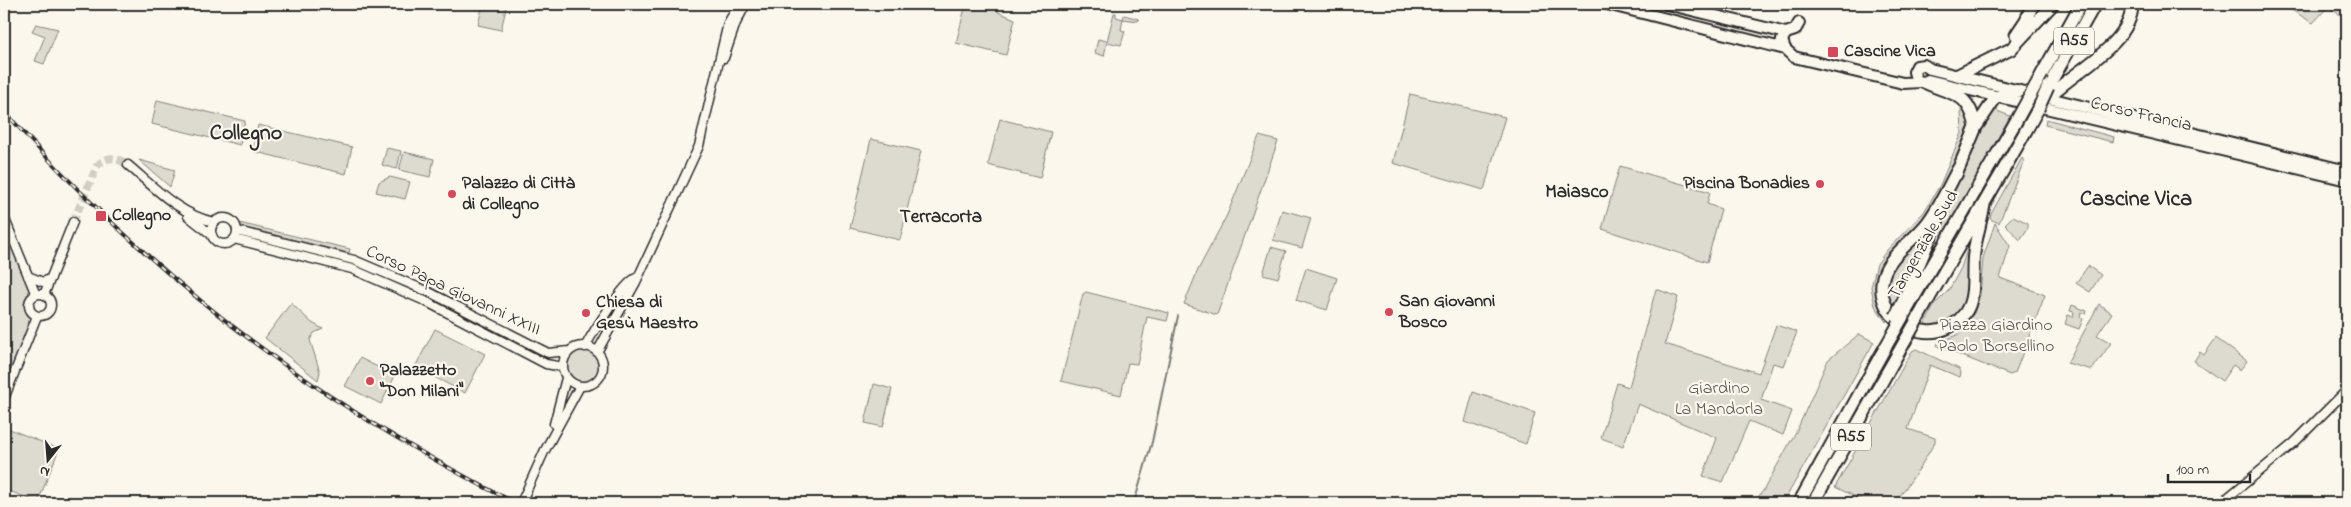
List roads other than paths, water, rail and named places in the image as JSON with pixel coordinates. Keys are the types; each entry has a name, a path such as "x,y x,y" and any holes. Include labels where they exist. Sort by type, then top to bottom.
{"highway":[{"path":"1992,59 2020,30 2033,4"},
{"path":"1958,75 2011,49 2053,4"},
{"name":"Tangenziale Sud","path":"1799,503 1881,355 1910,297 2014,123 2081,4"},
{"name":"Tangenziale Sud","path":"1813,503 1953,253 1984,205 2025,133 2053,78 2095,4"},
{"path":"2038,109 2064,82 2121,35 2130,19 2132,4"},
{"path":"1926,78 1962,97 1972,111 1976,127"},
{"path":"1910,297 1958,169 1976,127 1996,97 2018,91"},
{"path":"1958,169 1930,220 1886,269 1882,291 1884,302 1897,321 1918,331 1930,332 1952,326 1963,315 1971,300 1973,254 1984,205"}],"main road":[{"path":"1607,4 1785,49"},
{"path":"1667,4 1786,33 1795,30 1799,23"},
{"path":"1785,49 1782,40 1786,33"},
{"name":"Corso Francia","path":"1785,49 1794,57 1904,83 1926,78 1958,75 2347,170"},
{"name":"Corso Francia","path":"1926,78 1996,97 2347,180"}],"street":[{"path":"596,352 636,282 636,278 656,242 699,146 728,23 739,4"},
{"path":"714,86 736,23 747,4 760,4"},
{"path":"128,165 221,243 230,242 235,235 234,222 228,218 210,222 194,216 177,206"},
{"path":"4,216 28,276 40,295 50,300 50,309 46,315 37,316 31,312 29,304 40,295 51,278 73,222"},
{"path":"210,222 212,235"},
{"name":"Corso Papa Giovanni XXIII","path":"235,235 354,260 429,292 548,353 569,352"},
{"name":"Corso Papa Giovanni XXIII","path":"235,235 352,269 425,301 546,364 562,367"},
{"path":"28,276 43,282 51,278"},
{"path":"585,346 617,298 632,280 636,278"},
{"path":"4,399 37,316"},
{"path":"585,346 596,352 602,362 600,378 593,384 580,386 571,383 566,378 562,367 564,359 569,352 578,347 585,346"},
{"path":"544,452 557,415 566,378"},
{"path":"521,503 544,452 580,386"},
{"path":"2222,503 2294,443 2347,390"}],"waterway":[{"path":"1134,503 1152,442 1178,316"}],"tunnel":[{"path":"73,222 97,166 101,162 112,158 128,165"}],"railway":[{"path":"4,111 97,208 196,297 248,338 358,414 453,470 516,503"}],"place":[{"name":"Cascine Vica","path":"1833,52"},
{"name":"Piscina Bonadies","path":"1820,184"},
{"name":"Palazzo di Città di Collegno","path":"452,194"},
{"name":"Collegno","path":"101,216"},
{"name":"San Giovanni Bosco","path":"1389,312"},
{"name":"Chiesa di Gesù Maestro","path":"586,313"},
{"name":"Palazzetto \"Don Milani\"","path":"370,381"}],"district":[{"name":"Collegno","path":"246,134"},
{"name":"Maiasco","path":"1577,192"},
{"name":"Cascine Vica","path":"2136,200"},
{"name":"Terracorta","path":"941,217"}],"park label":[{"name":"Piazza Giardino Paolo Borsellino","path":"1996,336"},
{"name":"Giardino La Mandorla","path":"1719,399"}]}
